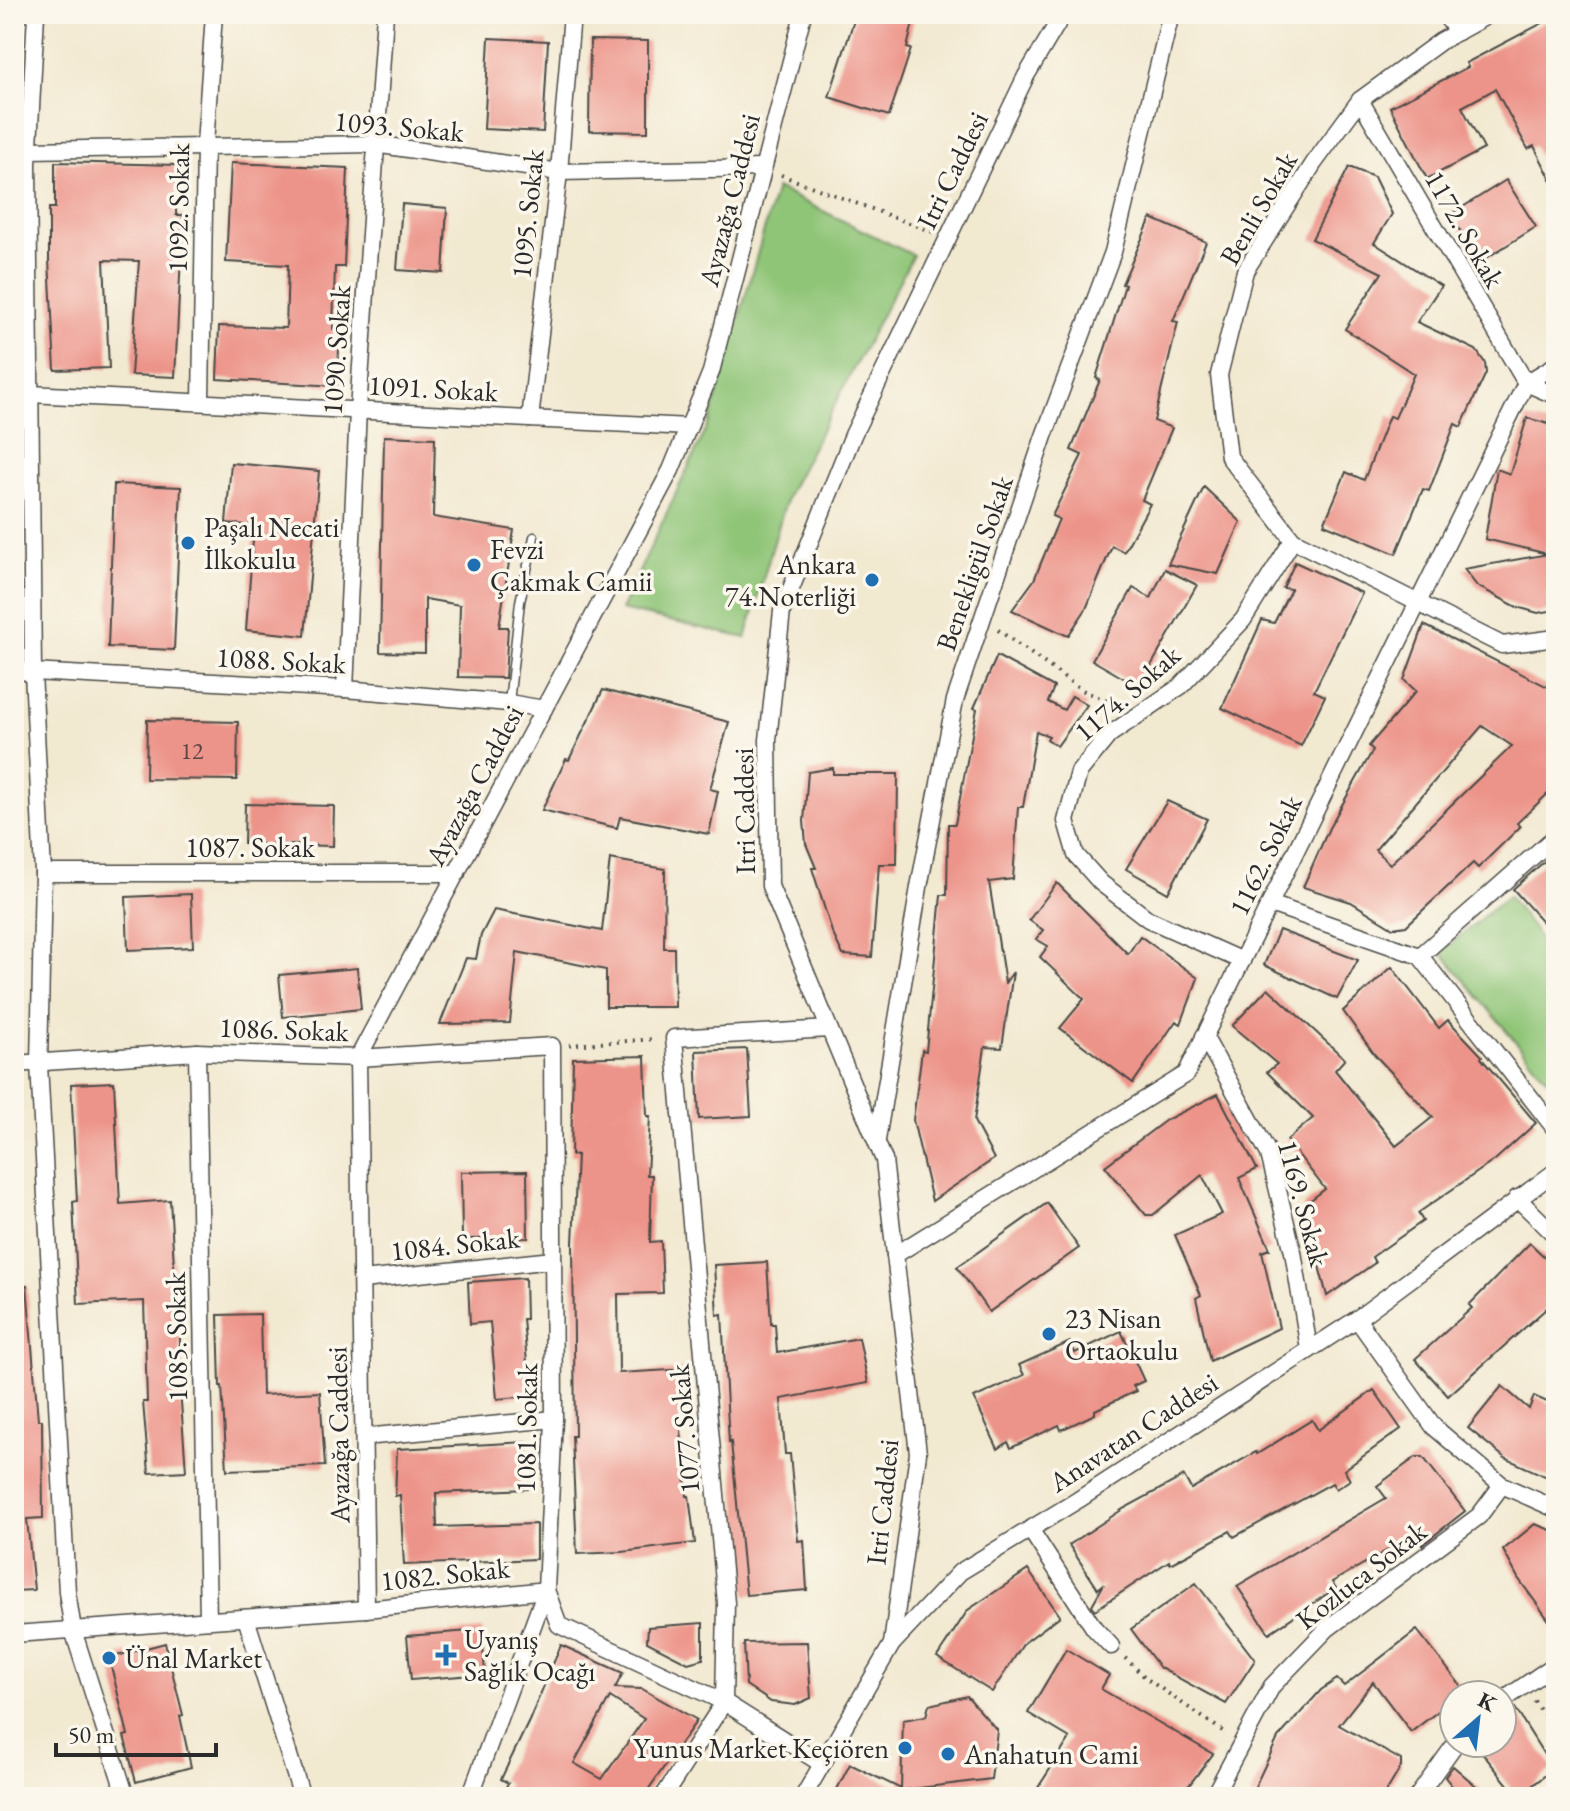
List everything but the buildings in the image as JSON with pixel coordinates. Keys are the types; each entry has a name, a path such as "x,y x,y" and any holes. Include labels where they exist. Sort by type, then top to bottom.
{"street":[{"path":"36,14 28,150 33,672 43,873 39,1064 67,1592 73,1630 126,1797"},
{"name":"1092. Sokak","path":"201,402 205,145 214,14"},
{"name":"1090. Sokak","path":"345,689 358,410 385,14"},
{"name":"1095. Sokak","path":"530,419 559,172 572,14"},
{"name":"Ayazağa Caddesi","path":"366,1609 358,1058 671,470 711,372 803,14"},
{"name":"Itri Caddesi","path":"892,1644 918,1453 884,1160 770,886 768,740 782,611 853,435 1026,76 1063,14"},
{"name":"Benekligül Sokak","path":"876,1142 919,887 955,700 1044,436 1113,252 1169,22 1166,14"},
{"path":"1444,14 1458,32"},
{"name":"Benli Sokak","path":"1490,14 1458,32 1360,100 1314,163 1245,271 1219,375 1229,457 1293,540 1502,645 1556,638"},
{"name":"1172. Sokak","path":"1360,100 1526,383"},
{"name":"1093. Sokak","path":"28,150 375,144 559,172 763,168"},
{"path":"1526,383 1556,365"},
{"path":"1526,383 1556,396"},
{"name":"1162. Sokak","path":"895,1255 1186,1074 1526,383"},
{"name":"1091. Sokak","path":"30,394 689,427"},
{"name":"1174. Sokak","path":"1242,961 1148,919 1101,883 1076,855 1066,821 1079,772 1109,735 1181,686 1243,620 1293,540"},
{"name":"1088. Sokak","path":"14,671 345,689 509,703 544,709"},
{"path":"1420,956 1556,836"},
{"name":"1087. Sokak","path":"43,873 457,873"},
{"path":"1270,904 1420,956 1556,1130"},
{"path":"674,1038 829,1029"},
{"name":"1169. Sokak","path":"1204,1036 1269,1154 1293,1252 1309,1349"},
{"name":"1077. Sokak","path":"674,1038 726,1603 724,1702"},
{"name":"1086. Sokak","path":"14,1064 197,1052 358,1058 552,1046"},
{"name":"1081. Sokak","path":"470,1797 546,1590 554,1419 552,1046"},
{"name":"1085. Sokak","path":"197,1052 208,1620"},
{"name":"Anavatan Caddesi","path":"803,1797 892,1644 960,1572 1357,1319 1556,1171"},
{"path":"1517,1198 1556,1236"},
{"name":"1084. Sokak","path":"362,1280 553,1260"},
{"path":"1357,1319 1434,1427 1502,1485 1556,1509"},
{"path":"364,1437 554,1419"},
{"name":"Kozluca Sokak","path":"1213,1797 1272,1686 1328,1628 1479,1516 1502,1485"},
{"path":"1030,1529 1094,1628 1111,1646"},
{"name":"1082. Sokak","path":"14,1634 366,1609 546,1590 559,1625 724,1702 822,1764"},
{"path":"246,1618 302,1797"},
{"path":"1518,1690 1556,1664"},
{"path":"663,1797 724,1702"},
{"path":"1417,1797 1444,1759"}],"lane":[{"path":"509,703 520,602 534,537"}],"path":[{"path":"763,168 948,238"},
{"path":"984,612 1001,636 1082,690 1113,705 1143,713"},
{"path":"552,1046 674,1038"},
{"path":"1111,1646 1147,1679 1240,1743"},
{"path":"1523,1687 1556,1730"}],"green space":[{"path":"776,188 913,255 788,494 746,638 621,610 710,421"},
{"path":"1508,896 1556,960 1556,1090 1441,952"}],"place":[{"name":"Paşalı Necati İlkokulu","path":"188,543"},
{"name":"Fevzi Çakmak Camii","path":"474,565"},
{"name":"Ankara 74.Noterliği","path":"872,580"},
{"name":"23 Nisan Ortaokulu","path":"1049,1334"},
{"name":"Uyanış Sağlık Ocağı","path":"446,1655"},
{"name":"Ünal Market","path":"109,1658"},
{"name":"Yunus Market Keçiören","path":"905,1748"},
{"name":"Anahatun Cami","path":"948,1754"}]}
